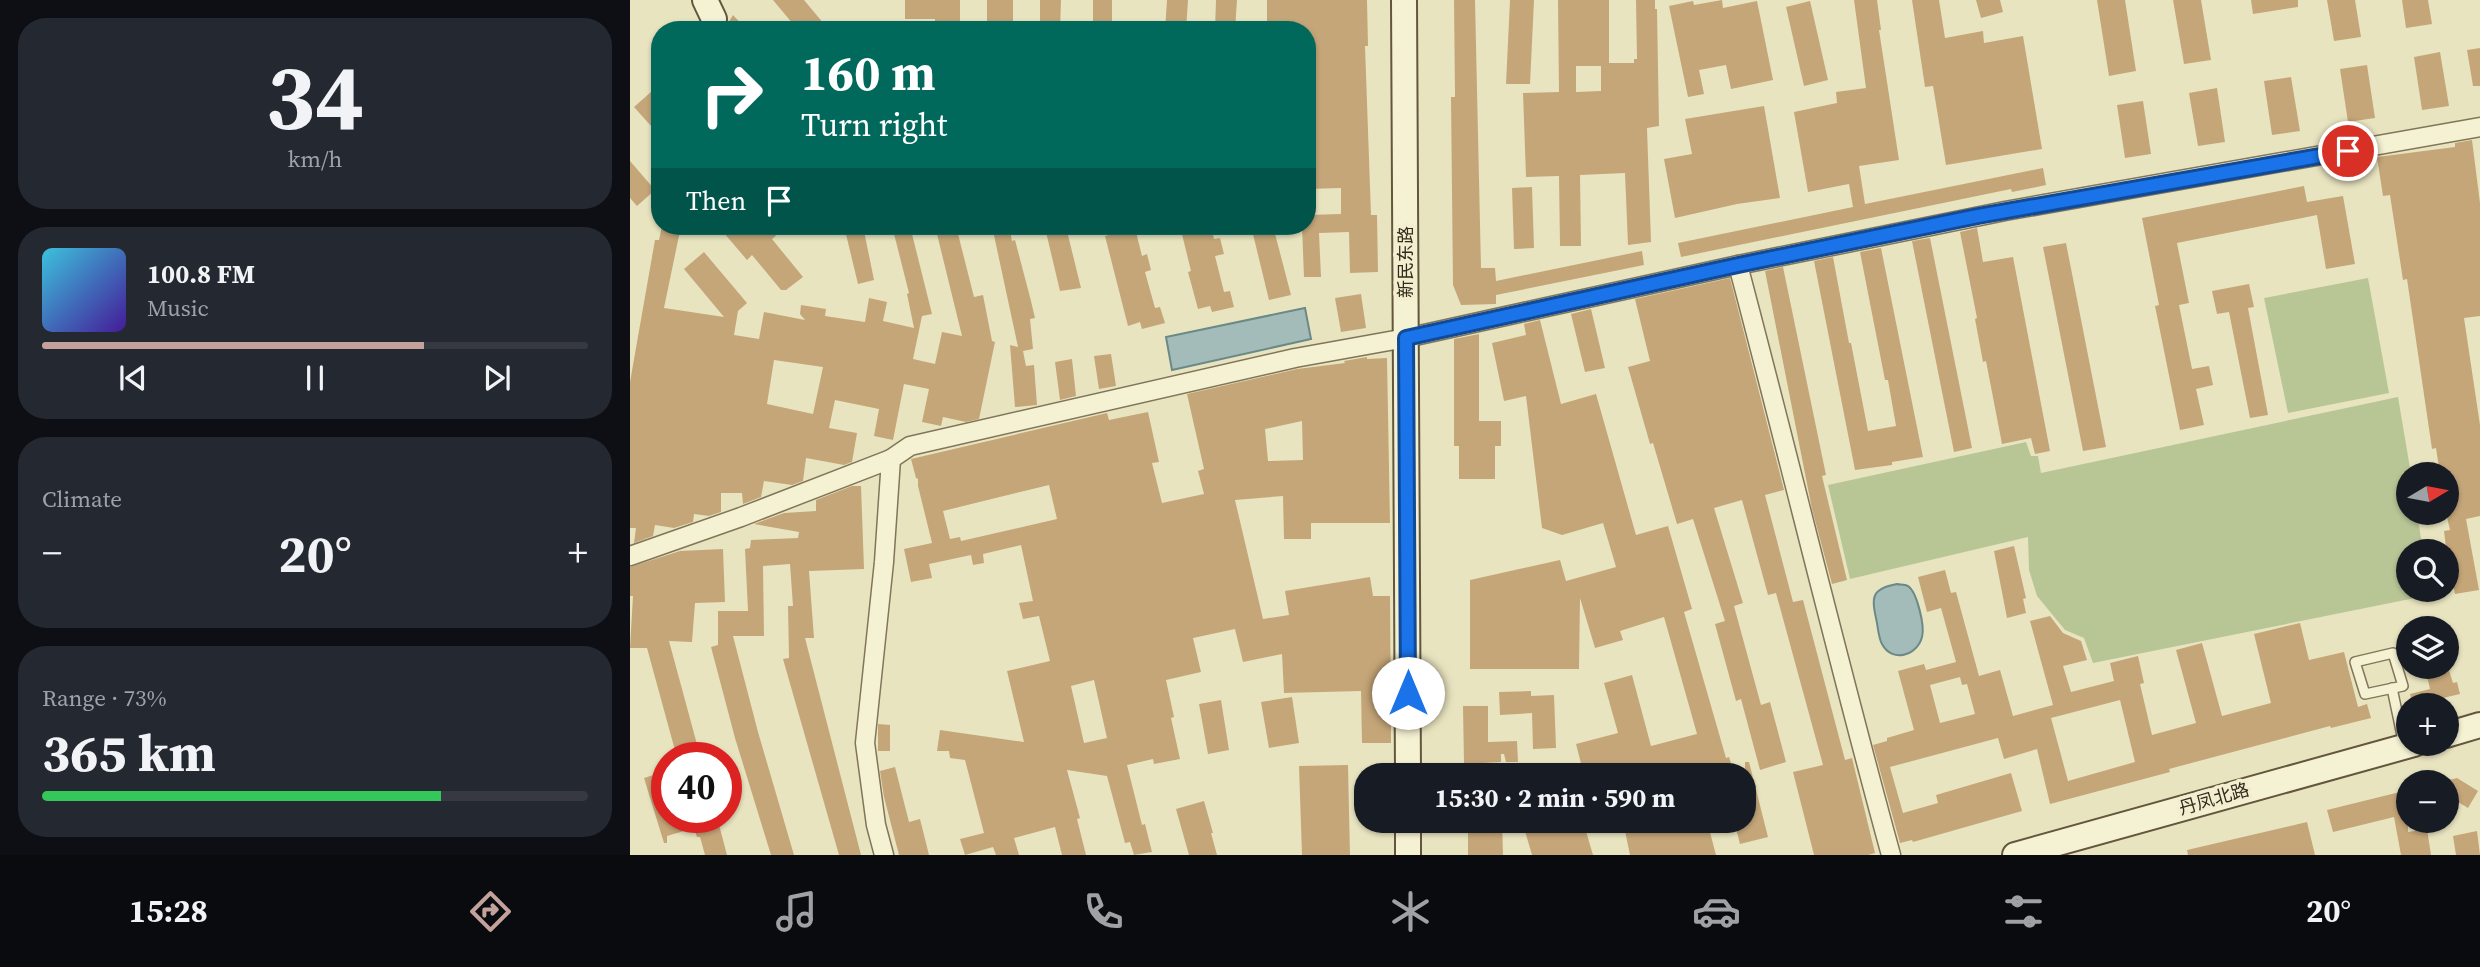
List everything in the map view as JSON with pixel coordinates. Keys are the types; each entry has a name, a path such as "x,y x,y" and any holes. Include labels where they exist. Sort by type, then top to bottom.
{"street":[{"name":"新民东路","path":"1404,0 1408,763"},
{"path":"630,556 741,517 891,459 909,446 1295,358 1406,338 1738,265 2005,211 2480,127"},
{"path":"1738,265 1783,433 1844,685 1891,855"},
{"path":"884,855 876,825 865,743 884,562 891,459"},
{"path":"2459,732 2480,726"},
{"name":"丹凤北路","path":"2015,855 2396,749"},
{"path":"1408,833 1408,855"}],"lane":[{"path":"2393,653 2403,686 2392,688 2365,694 2355,662 2393,653"},
{"path":"2392,688 2396,701"}],"green space":[{"path":"2368,278 2389,393 2288,413 2264,298"},
{"path":"2398,397 2409,462 2396,462 2396,525 2419,525 2421,539 2396,539 2396,602 2093,663 2084,638 2065,630 2037,596 2029,570 2028,537 1850,579 1828,485 2026,442 2031,456 2038,456 2041,473"}],"water":[{"path":"1305,308 1311,339 1172,370 1166,337"},
{"path":"1897,584 1911,589 1920,610 1923,632 1915,649 1904,655 1892,654 1886,650 1881,642 1875,615 1874,601 1877,592"}],"building":[{"path":"773,0 804,0 822,21 790,21"},
{"path":"905,0 960,0 960,21 905,19"},
{"path":"987,0 1013,0 1013,21 987,21"},
{"path":"1040,0 1061,0 1060,21 1040,21"},
{"path":"1093,0 1112,0 1112,21 1093,21"},
{"path":"1167,0 1188,0 1187,21 1166,21"},
{"path":"1216,0 1237,0 1236,21 1215,21"},
{"path":"1267,0 1367,0 1368,46 1365,46 1371,215 1377,215 1378,272 1350,273 1349,232 1319,233 1321,277 1304,277 1302,235 1316,235 1316,215 1341,214 1341,188 1316,189 1316,21 1267,21"},
{"path":"1454,0 1475,0 1481,268 1495,268 1496,281 1642,251 1644,265 1496,295 1496,304 1461,305 1453,285 1451,97 1455,97"},
{"path":"1510,0 1534,0 1530,84 1506,84"},
{"path":"1558,0 1609,0 1609,63 1634,63 1634,59 1637,59 1636,0 1655,0 1659,126 1647,128 1651,242 1628,245 1625,173 1580,175 1581,246 1560,246 1559,176 1526,177 1523,93 1559,92","holes":["1576,66 1601,66 1601,91 1576,92"]},
{"path":"1722,0 1723,8 1757,1 1773,80 1731,89 1726,65 1699,70 1704,94 1688,97 1669,6 1693,1 1694,5"},
{"path":"1854,0 1877,0 1879,30 1899,160 1859,166 1865,204 2043,168 2046,185 2012,192 2011,189 1681,257 1678,243 1853,207 1849,184 1808,192 1794,112 1837,103 1836,92 1866,88"},
{"path":"1912,0 1939,0 1945,38 1983,31 1984,43 2023,36 2042,149 1946,165 1933,86 1925,87"},
{"path":"1976,0 2000,0 2003,12 1981,18"},
{"path":"2097,0 2125,0 2136,71 2109,76"},
{"path":"2173,0 2201,0 2211,60 2184,64"},
{"path":"2251,0 2298,0 2298,7 2253,14"},
{"path":"2327,0 2355,0 2361,37 2334,41"},
{"path":"2402,0 2428,0 2432,24 2406,28"},
{"path":"1810,1 1828,80 1804,86 1786,7"},
{"path":"2480,48 2480,86 2473,86 2467,50"},
{"path":"2440,52 2449,106 2422,110 2414,57"},
{"path":"2367,65 2375,118 2348,122 2340,69"},
{"path":"2291,77 2300,131 2272,135 2264,81"},
{"path":"2217,88 2225,142 2198,146 2189,93"},
{"path":"651,92 651,126 634,107"},
{"path":"2143,101 2151,154 2125,158 2117,105"},
{"path":"1764,106 1780,198 1737,204 1675,218 1664,159 1692,154 1685,119"},
{"path":"2472,140 2480,203 2480,316 2464,318 2480,425 2480,516 2466,519 2479,590 2459,593 2459,539 2445,539 2444,531 2450,530 2449,525 2459,525 2459,462 2438,462 2436,448 2432,449 2407,279 2403,280 2390,195 2383,196 2377,157 2455,147 2455,143"},
{"path":"630,161 651,185 651,194 637,206 630,198"},
{"path":"2304,186 2307,202 2343,196 2355,264 2326,269 2317,215 2177,243 2189,303 2179,305 2192,369 2209,366 2213,385 2196,389 2204,425 2180,430 2155,306 2159,305 2142,218"},
{"path":"1532,187 1534,248 1514,249 1512,188"},
{"path":"1977,228 1983,262 2013,257 2050,451 2035,454 2031,438 2002,444 1986,361 1983,362 1960,232"},
{"path":"660,235 679,235 664,308 724,317 684,269 704,252 747,303 738,311 734,335 759,339 764,312 805,320 800,314 801,305 826,309 825,316 865,322 869,298 887,302 883,321 914,328 907,294 909,293 894,235 912,235 932,314 922,316 913,359 935,364 942,332 962,336 937,235 958,235 974,297 983,295 992,341 995,342 979,419 966,422 943,417 941,426 922,422 929,389 904,384 893,440 874,436 879,409 835,400 829,428 857,433 852,462 844,465 806,458 803,481 792,485 764,481 761,497 743,504 742,493 721,493 721,512 709,516 694,514 693,522 674,528 655,525 653,536 634,543 636,528 630,528 630,382 655,240 659,240","holes":["774,360 823,367 813,414 767,404"]},
{"path":"726,235 777,235 772,239 803,277 786,290 781,290 752,255 747,260"},
{"path":"846,235 865,235 874,280 858,284"},
{"path":"994,235 1011,235 1012,241 1015,240 1031,301 1035,318 1030,319 1033,349 1023,351 1026,366 1034,365 1037,405 1015,407 1010,345 1018,347"},
{"path":"1047,235 1068,235 1081,288 1060,291"},
{"path":"1137,235 1142,256 1147,254 1151,270 1145,272 1155,308 1160,307 1165,323 1142,329 1140,322 1128,326 1105,236"},
{"path":"1182,235 1213,235 1214,239 1220,238 1224,254 1215,256 1224,292 1230,291 1234,307 1212,312 1210,306 1198,309 1188,272 1191,271"},
{"path":"1253,235 1275,235 1291,295 1269,300"},
{"path":"1930,238 1972,448 1954,452 1912,241"},
{"path":"2066,243 2106,447 2083,451 2043,247"},
{"path":"1881,248 1923,457 1855,470 1814,261 1833,257 1868,431 1896,426 1860,252"},
{"path":"1783,267 1826,475 1822,476 1847,580 1832,584 1812,509 1765,271"},
{"path":"1730,278 1784,490 1765,495 1793,602 1803,600 1845,760 1852,758 1875,853 1868,855 1814,855 1793,772 1823,765 1776,593 1768,595 1742,500 1714,508 1743,603 1734,606 1761,705 1770,702 1786,762 1760,770 1741,699 1736,701 1715,624 1725,621 1693,519 1677,524 1628,367 1650,361 1635,299"},
{"path":"2249,284 2254,307 2248,308 2268,415 2250,418 2229,312 2217,314 2212,291"},
{"path":"1361,294 1366,328 1341,332 1335,298"},
{"path":"1591,309 1605,368 1585,372 1571,314"},
{"path":"1540,320 1561,404 1596,394 1636,535 1668,526 1692,609 1684,612 1726,758 1729,757 1731,763 1581,763 1576,744 1618,733 1604,683 1632,675 1651,746 1697,734 1664,617 1620,631 1623,640 1595,648 1580,598 1579,669 1470,669 1470,580 1560,560 1566,581 1616,567 1603,523 1562,535 1542,528 1526,396 1504,401 1492,343 1526,335 1524,324"},
{"path":"1479,334 1479,421 1501,421 1501,446 1495,446 1495,479 1459,479 1459,446 1454,446 1454,339"},
{"path":"1111,354 1116,386 1099,389 1094,356"},
{"path":"1367,357 1387,358 1390,523 1311,523 1311,539 1284,539 1283,496 1235,500 1263,619 1289,615 1285,591 1370,577 1373,596 1390,596 1391,743 1362,743 1361,691 1284,693 1282,654 1243,662 1235,629 1193,638 1201,672 1166,680 1180,759 1154,764 1153,759 1127,765 1142,825 1145,824 1152,852 1134,855 1130,842 1125,843 1107,776 1067,770 1080,818 1077,819 1086,855 1062,855 1055,827 1014,838 1019,855 996,855 993,847 965,855 960,839 984,833 965,760 950,758 949,751 937,751 940,730 1024,742 1007,671 1050,661 1039,616 1023,619 1019,603 1033,601 1021,545 983,554 984,563 973,565 971,555 929,564 932,578 911,582 904,549 932,543 911,459 1107,413 1109,420 1148,412 1159,462 1152,463 1162,503 1204,494 1198,471 1204,469 1187,394 1297,369 1345,363 1344,361","holes":["1302,421 1303,460 1268,461 1265,429","1049,485 1057,519 961,541 960,537 950,539 943,511","1094,680 1107,738 1084,743 1071,686"]},
{"path":"1072,359 1076,396 1060,400 1055,362"},
{"path":"852,486 861,486 864,569 809,571 814,638 805,638 861,855 839,855 783,659 789,658 788,606 793,606 790,564 763,566 764,636 733,636 794,855 771,855 742,761 742,742 736,742 711,647 718,645 718,611 748,611 745,549 750,548 751,540 798,538 799,532 754,524 784,513 816,511 816,500"},
{"path":"2014,546 2026,598 2023,599 2026,613 2007,618 1994,551"},
{"path":"723,549 725,602 695,603 692,642 669,641 696,742 673,742 647,648 630,648 633,596 630,596 630,567 680,551"},
{"path":"1945,570 1951,593 1956,592 1979,676 2000,670 2013,716 2053,705 2030,621 2050,616 2063,633 2081,641 2087,660 2063,666 2071,692 2114,681 2110,663 2138,656 2144,683 2140,684 2152,735 2196,723 2176,650 2202,643 2222,716 2271,703 2254,634 2300,623 2309,660 2344,652 2358,707 2367,704 2371,718 2331,728 2330,726 2169,769 2170,772 2050,804 2037,749 2004,759 1998,738 1890,767 1903,813 1938,803 1936,795 2011,773 2022,811 1913,842 1900,843 1873,745 1914,730 1898,671 1924,664 1926,670 1956,662 1941,608 1927,612 1918,577","holes":["1960,677 1962,685 1967,684 1975,714 1940,723 1930,685","2120,700 2135,762 2068,781 2051,718"]},
{"path":"2428,679 2452,679 2453,683 2457,682 2460,694 2414,693 2430,689"},
{"path":"1531,691 1531,696 1554,695 1556,748 1533,749 1532,713 1500,715 1499,692"},
{"path":"1292,697 1299,743 1269,748 1261,702"},
{"path":"1221,700 1229,750 1208,754 1199,704"},
{"path":"1463,706 1488,706 1488,742 1517,741 1518,762 1506,762 1504,754 1501,754 1501,762 1464,763"},
{"path":"878,724 890,725 890,751 878,751"},
{"path":"1348,765 1350,855 1302,855 1299,766"},
{"path":"895,767 909,822 920,819 929,855 899,855 880,771"},
{"path":"651,776 651,801 644,778"},
{"path":"2459,779 2478,791 2468,808 2459,803"},
{"path":"1756,790 1768,837 1740,844 1737,833 1756,833"},
{"path":"2396,793 2396,828 2394,817 2333,832 2327,810"},
{"path":"1204,801 1217,855 1189,855 1176,809"},
{"path":"2307,822 2315,855 2188,855 2187,850"},
{"path":"2477,831 2480,855 2456,855 2453,836"},
{"path":"661,833 677,833 667,836 667,843 664,843"},
{"path":"696,833 721,833 727,855 705,855 700,837"},
{"path":"1468,833 1502,833 1503,855 1468,855"},
{"path":"1526,833 1587,833 1593,855 1532,855"},
{"path":"1625,833 1710,833 1716,855 1630,855"},
{"path":"2397,833 2428,833 2431,855 2401,855"}],"route":[{"path":"1408,693 1406,338 1738,265 1978,216 2348,151"}]}
